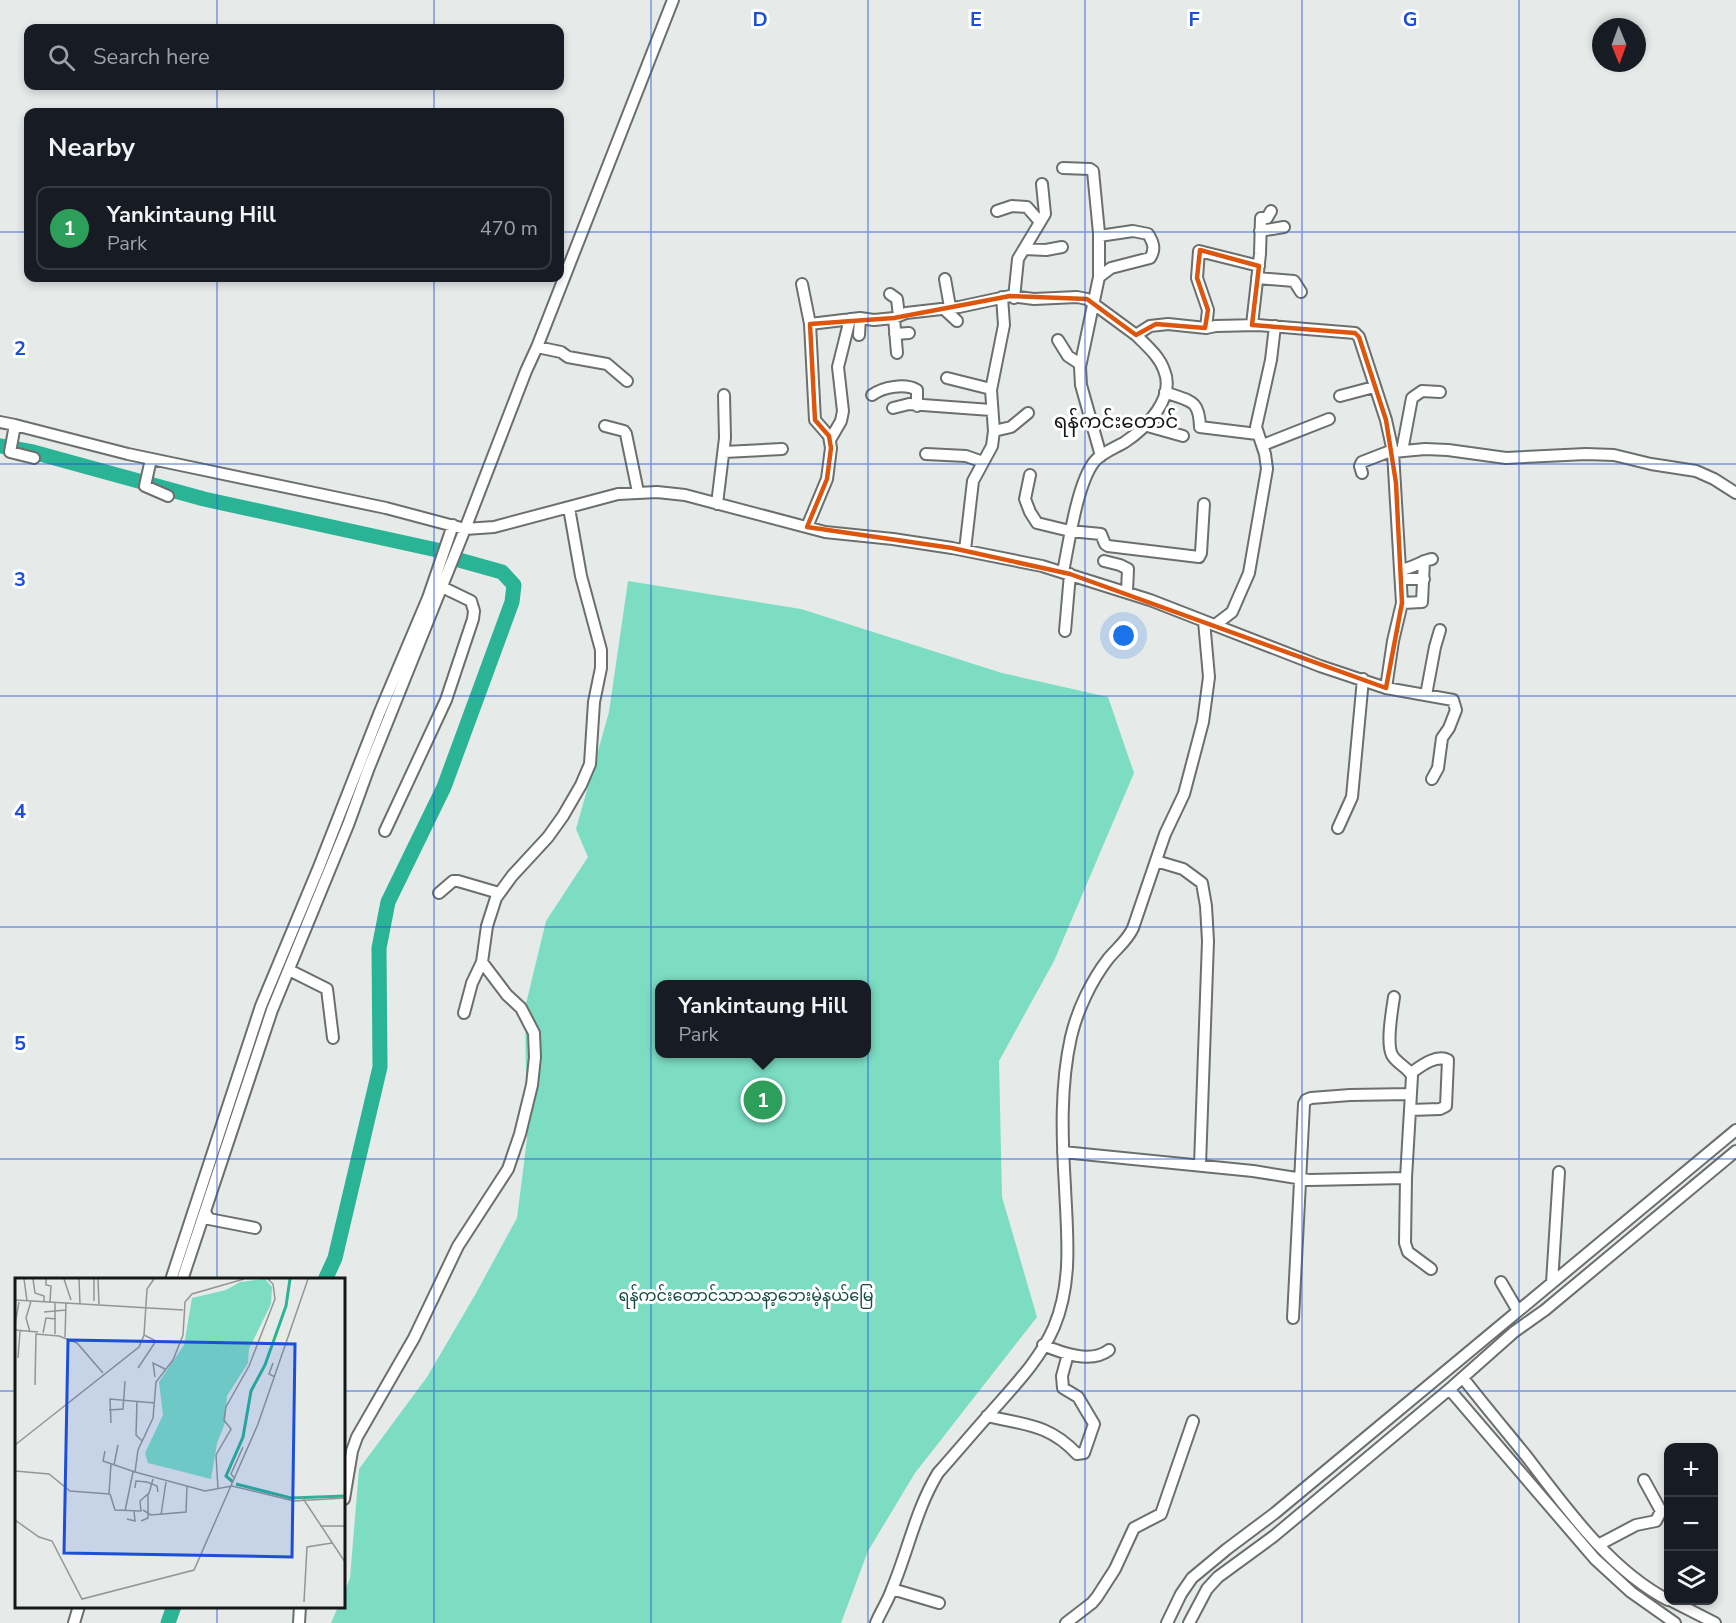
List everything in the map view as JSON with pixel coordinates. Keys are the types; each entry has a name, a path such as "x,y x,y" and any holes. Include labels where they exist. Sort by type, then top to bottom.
{"street":[{"path":"564,278 673,0"},
{"path":"1063,168 1093,171 1099,236 1099,277 1080,363 1081,385 1101,456"},
{"path":"1014,298 1017,262 1045,212 1042,184"},
{"path":"997,211 1012,206 1027,207 1040,222"},
{"path":"1252,325 1259,266 1261,219 1267,218 1271,211"},
{"path":"1260,231 1284,227"},
{"path":"1099,236 1133,231 1148,234 1153,244 1153,253 1150,258 1111,268 1099,277"},
{"path":"1024,249 1046,250 1062,247"},
{"path":"1206,328 1208,310 1197,278 1199,251 1259,266"},
{"path":"1257,278 1294,281 1301,292"},
{"path":"945,279 947,308 957,321"},
{"path":"183,1278 272,1010 289,970 298,932 362,754 537,347 562,282"},
{"path":"802,284 810,324 815,420 830,440"},
{"path":"890,294 897,299 895,334 897,352"},
{"path":"810,324 896,317 906,313 1010,296 1014,298 1087,298 1136,334 1161,364 1166,373 1166,392 1158,410 1127,440 1093,463 1088,473 1070,531 1065,631"},
{"path":"965,550 973,482 992,446 994,431 992,389 1004,325 1002,297"},
{"path":"855,319 859,335"},
{"path":"807,527 827,479 830,440 842,416 838,368 855,319"},
{"path":"1136,334 1156,324 1184,324 1206,328 1275,326 1355,333 1359,337 1396,451 1402,603 1393,641 1386,688"},
{"path":"1215,625 1232,612 1249,573 1266,483 1267,462 1263,445 1257,434 1257,420 1271,360 1275,326"},
{"path":"895,334 909,333"},
{"path":"1058,340 1068,356 1080,363"},
{"path":"537,347 561,352 568,357 607,364 627,381"},
{"path":"947,378 992,389"},
{"path":"872,395 878,391 896,387 914,387 917,390 917,406"},
{"path":"1340,396 1374,387"},
{"path":"1396,451 1412,398 1422,391 1440,392"},
{"path":"1166,392 1196,405 1199,409 1200,427 1257,434"},
{"path":"717,504 724,452 724,395"},
{"path":"893,408 909,404 992,410"},
{"path":"994,431 1011,428 1028,413"},
{"path":"1263,445 1329,419"},
{"path":"0,422 151,459 376,506 459,527 494,527 618,494 669,493 825,532 965,550 1067,573 1127,592 1320,666 1386,688 1453,700 1456,710 1449,729 1442,738 1438,768 1432,779"},
{"path":"15,424 10,452 34,458"},
{"path":"1144,425 1183,436"},
{"path":"605,426 624,431 626,434 638,492"},
{"path":"724,452 782,449"},
{"path":"1362,473 1360,466 1362,462 1396,451 1448,450 1506,458 1614,455 1696,471 1736,493"},
{"path":"926,454 972,457 983,462"},
{"path":"151,459 145,484 148,489 168,496"},
{"path":"1030,476 1025,499 1034,519 1041,524 1070,531 1101,534 1108,546 1199,557 1204,504"},
{"path":"464,1013 472,983 482,962 487,926 499,893 563,816 590,764 594,702 601,668 601,650 581,576 569,508"},
{"path":"172,1278 261,1006 348,825 442,587 459,527"},
{"path":"1401,575 1428,560 1422,602 1419,604 1402,603"},
{"path":"1104,561 1128,569 1127,592"},
{"path":"1401,575 1424,579"},
{"path":"385,831 446,700 473,619 474,611 471,601 442,587"},
{"path":"876,1623 892,1589 930,1486 938,1473 1008,1394 1043,1346 1059,1312 1067,1267 1063,1152 1065,1084 1071,1036 1094,981 1107,960 1128,938 1133,928 1165,834 1184,794 1203,722 1209,677 1204,621"},
{"path":"1426,695 1429,672 1440,630"},
{"path":"1338,828 1352,797 1363,679"},
{"path":"1156,861 1183,869 1202,883 1206,906 1208,941 1200,1165"},
{"path":"439,893 453,881 458,881 499,893"},
{"path":"345,1493 357,1437 414,1338 458,1246 507,1169 523,1123 532,1085 535,1057 534,1033 521,1008 482,962"},
{"path":"289,970 327,989 333,1038"},
{"path":"1394,997 1390,1050 1394,1058 1411,1073 1405,1243 1408,1252 1431,1269"},
{"path":"1410,1110 1440,1109 1446,1106 1448,1060 1440,1058 1433,1060 1411,1073"},
{"path":"1293,1318 1303,1110 1306,1100 1350,1095 1411,1094"},
{"path":"1167,1623 1186,1586 1198,1572 1275,1513 1736,1130"},
{"path":"1189,1623 1208,1589 1218,1577 1274,1536 1457,1384 1514,1332 1545,1310 1736,1151"},
{"path":"1063,1152 1200,1165 1300,1178 1406,1178"},
{"path":"1552,1283 1559,1172"},
{"path":"205,1212 209,1219 255,1228"},
{"path":"1501,1282 1518,1311"},
{"path":"1043,1346 1068,1354 1096,1357 1109,1350"},
{"path":"987,1416 1040,1427 1060,1437 1077,1454 1084,1454 1094,1424 1078,1397 1062,1388 1062,1376 1068,1354"},
{"path":"1457,1384 1600,1544 1634,1577 1664,1597"},
{"path":"1457,1384 1595,1559 1631,1592 1675,1623"},
{"path":"1066,1623 1097,1597 1115,1569 1134,1528 1161,1514 1193,1421"},
{"path":"1600,1544 1636,1525 1656,1521 1660,1516 1661,1511 1644,1480"},
{"path":"892,1589 939,1603"},
{"path":"1679,1605 1715,1623"},
{"path":"74,1623 78,1608"},
{"path":"299,1623 300,1608"}],"highlighted area":[{"path":"1200,250 1259,266 1252,325 1355,333 1359,337 1386,420 1396,483 1402,603 1386,688 1070,574 952,548 807,527 827,479 831,448 829,436 815,420 810,324 894,318 1010,296 1087,299 1136,335 1156,324 1205,328 1208,310 1197,278"}],"green space":[{"name":"ရန်ကင်းတောင်သာသနာ့ဘေးမဲ့နယ်မြေ","path":"628,581 801,609 1002,673 1108,697 1134,773 1054,961 999,1061 1002,1197 1037,1317 915,1473 868,1551 841,1623 331,1623 338,1608 345,1608 345,1590 350,1578 359,1469 427,1377 517,1218 527,1139 525,1008 546,921 588,857 576,829 609,712"}],"waterway":[{"path":"0,446 33,452 204,499 437,550"},
{"path":"326,1278 335,1258 380,1067 379,948 388,902 444,787 512,602 514,585 502,572 459,560"},
{"path":"168,1623 173,1608"}],"place":[{"name":"Yankintaung Hill","path":"763,1100"}],"district":[{"name":"ရန်ကင်းတောင်","path":"1116,421"}]}
